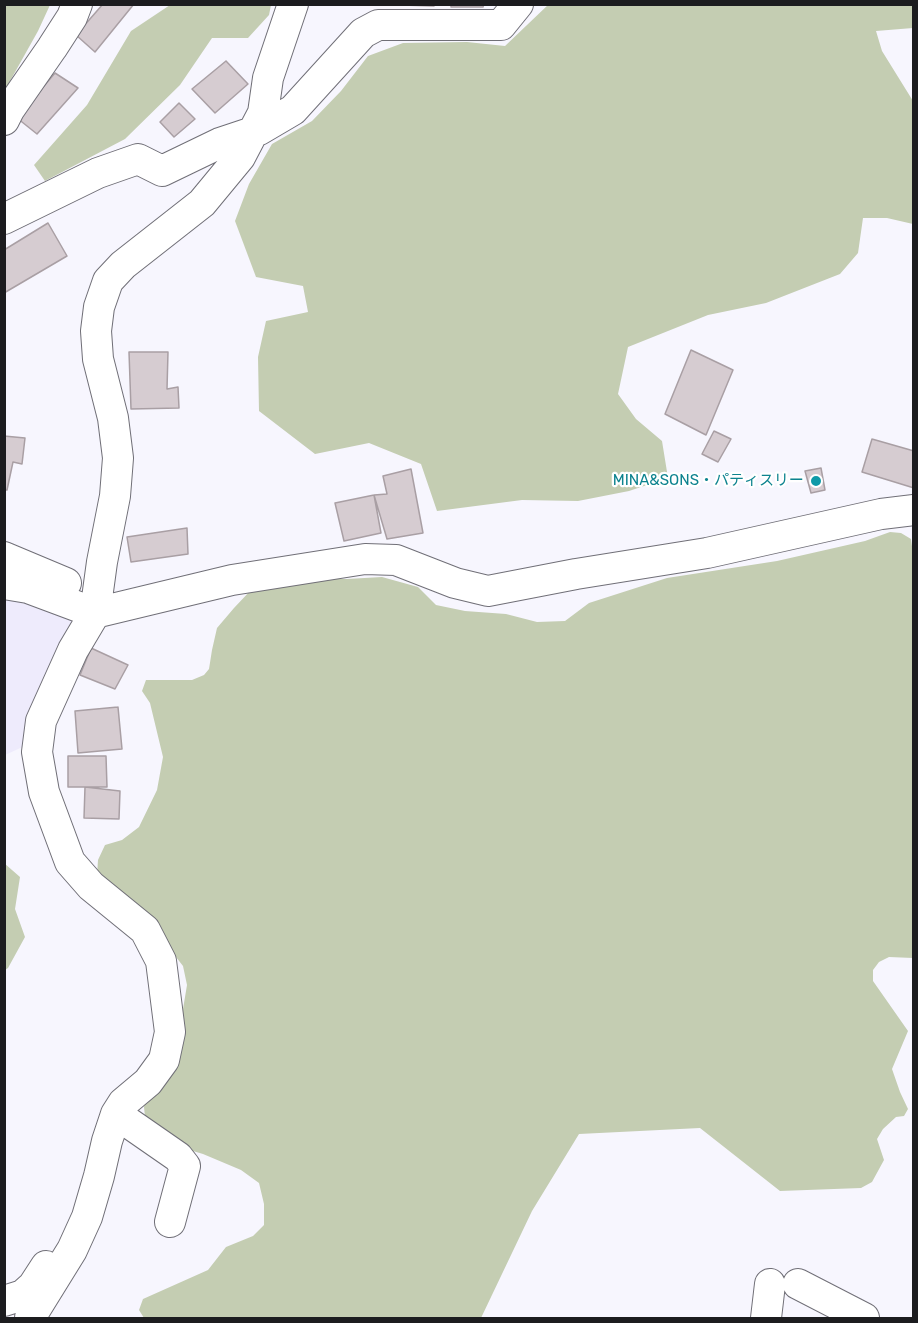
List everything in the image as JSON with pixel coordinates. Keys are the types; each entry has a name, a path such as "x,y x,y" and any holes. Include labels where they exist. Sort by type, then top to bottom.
{"street":[{"path":"4,120 72,17 77,4"},
{"path":"30,1318 72,1250 92,1200 106,1141 116,1114 123,1103 148,1082 164,1060 170,1032 161,961 145,930 91,886 69,862 44,792 37,752 41,721 73,650 94,613 115,496 118,458 113,418 98,359 96,331 99,306 108,281 123,265 202,203 240,157 263,113 268,78 293,4"},
{"path":"4,219 98,173 138,159 162,171 220,143 259,130 293,110 363,33 378,25 501,25 518,4"},
{"path":"4,584 28,588 94,613 232,580 365,559 396,560 455,582 488,591 707,553 881,514 914,510"},
{"path":"4,557 86,591 94,613"},
{"path":"116,1114 196,1169 170,1222"},
{"path":"4,1301 23,1295 33,1286 70,1224 80,1210 92,1200"},
{"path":"765,1318 784,1284 864,1318"}],"shaded area":[{"path":"4,585 84,616 29,744 5,755"}],"green space":[{"path":"549,4 913,5 913,28 876,31 882,51 913,101 913,224 887,218 863,218 858,253 840,274 766,303 708,315 628,347 618,394 636,419 662,441 668,478 629,491 578,501 522,500 437,511 421,464 369,443 315,454 259,411 258,357 266,321 308,312 303,286 256,277 235,221 249,184 272,144 312,121 341,91 368,56 403,43 467,42 505,46"},
{"path":"5,5 50,5 5,90"},
{"path":"170,5 271,5 269,15 248,38 212,38 180,85 125,139 45,181 34,165 87,105 131,31"},
{"path":"890,532 901,533 911,539 914,561 913,958 889,957 879,962 873,970 873,981 908,1031 892,1069 908,1109 904,1116 896,1117 883,1129 877,1139 884,1160 872,1182 861,1188 780,1191 700,1128 579,1134 532,1211 481,1318 144,1318 139,1310 143,1299 208,1270 226,1247 253,1236 264,1225 264,1204 259,1183 241,1170 183,1148 145,1117 144,1107 147,1094 180,1027 187,985 183,966 158,934 97,876 98,860 105,845 122,840 139,827 157,790 163,757 150,703 142,691 146,680 192,680 204,675 209,669 217,628 251,590 300,578 382,577 418,587 436,605 465,611 506,614 537,622 565,621 589,603 667,578 777,561 865,541"},
{"path":"4,863 20,877 15,909 25,937 5,970"}],"building":[{"path":"103,4 134,4 95,52 76,35"},
{"path":"434,4 434,6 401,5"},
{"path":"451,4 484,4 483,7 451,7"},
{"path":"226,61 248,84 215,113 192,89"},
{"path":"55,73 78,88 37,134 17,118"},
{"path":"179,103 195,119 174,137 160,122"},
{"path":"48,223 67,256 4,293 4,250"},
{"path":"691,350 733,370 706,435 665,414"},
{"path":"129,352 168,352 167,389 178,387 179,408 131,409"},
{"path":"714,431 731,439 718,462 702,454"},
{"path":"4,436 25,438 22,464 13,462 7,490 4,490"},
{"path":"872,439 914,451 914,488 862,472"},
{"name":"MINA&SONS・パティスリー","path":"821,468 825,490 811,493 805,471"},
{"path":"411,469 423,533 387,539 374,495 387,494 383,476"},
{"path":"374,495 381,533 344,541 335,503"},
{"path":"187,528 188,554 131,562 127,537"},
{"path":"91,648 128,665 115,689 80,675"},
{"path":"118,707 122,749 78,753 75,711"},
{"path":"68,756 106,756 107,787 68,787"},
{"path":"85,787 120,791 119,819 84,818"}],"place":[{"name":"MINA&SONS・パティスリー","path":"816,481"}]}
